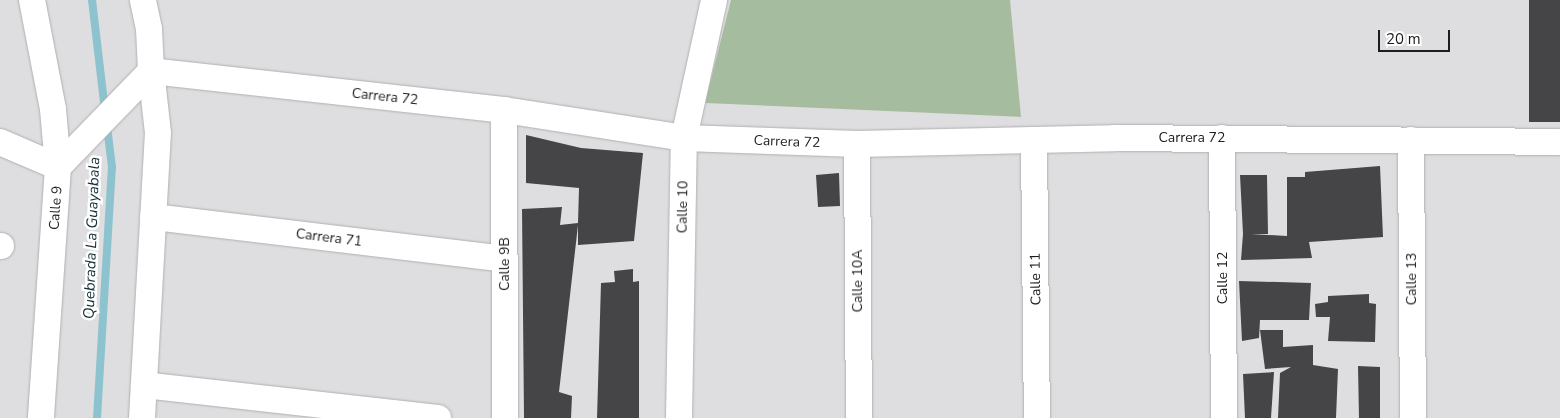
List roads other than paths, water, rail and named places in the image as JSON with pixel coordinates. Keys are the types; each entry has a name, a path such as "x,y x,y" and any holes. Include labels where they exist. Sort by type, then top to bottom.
{"street":[{"name":"Calle 9","path":"32,0 53,110 61,164 41,418"},
{"path":"142,418 158,133 148,74 149,29 143,0"},
{"name":"Calle 10","path":"679,418 684,138 714,0"},
{"path":"0,142 61,164 148,74"},
{"name":"Carrera 72","path":"148,74 504,110 684,138 857,144 1222,138 1560,142"},
{"name":"Calle 9B","path":"504,110 505,418"},
{"name":"Calle 12","path":"1222,138 1224,418"},
{"name":"Calle 13","path":"1411,140 1413,418"},
{"name":"Calle 11","path":"1034,141 1037,418"},
{"name":"Calle 10A","path":"857,144 859,418"},
{"name":"Carrera 71","path":"153,217 505,259"},
{"path":"144,385 245,407 438,418"}],"waterway":[{"name":"Quebrada La Guayabala","path":"92,0 105,110"},
{"name":"Quebrada La Guayabala","path":"97,418 112,167 107,126"}]}
